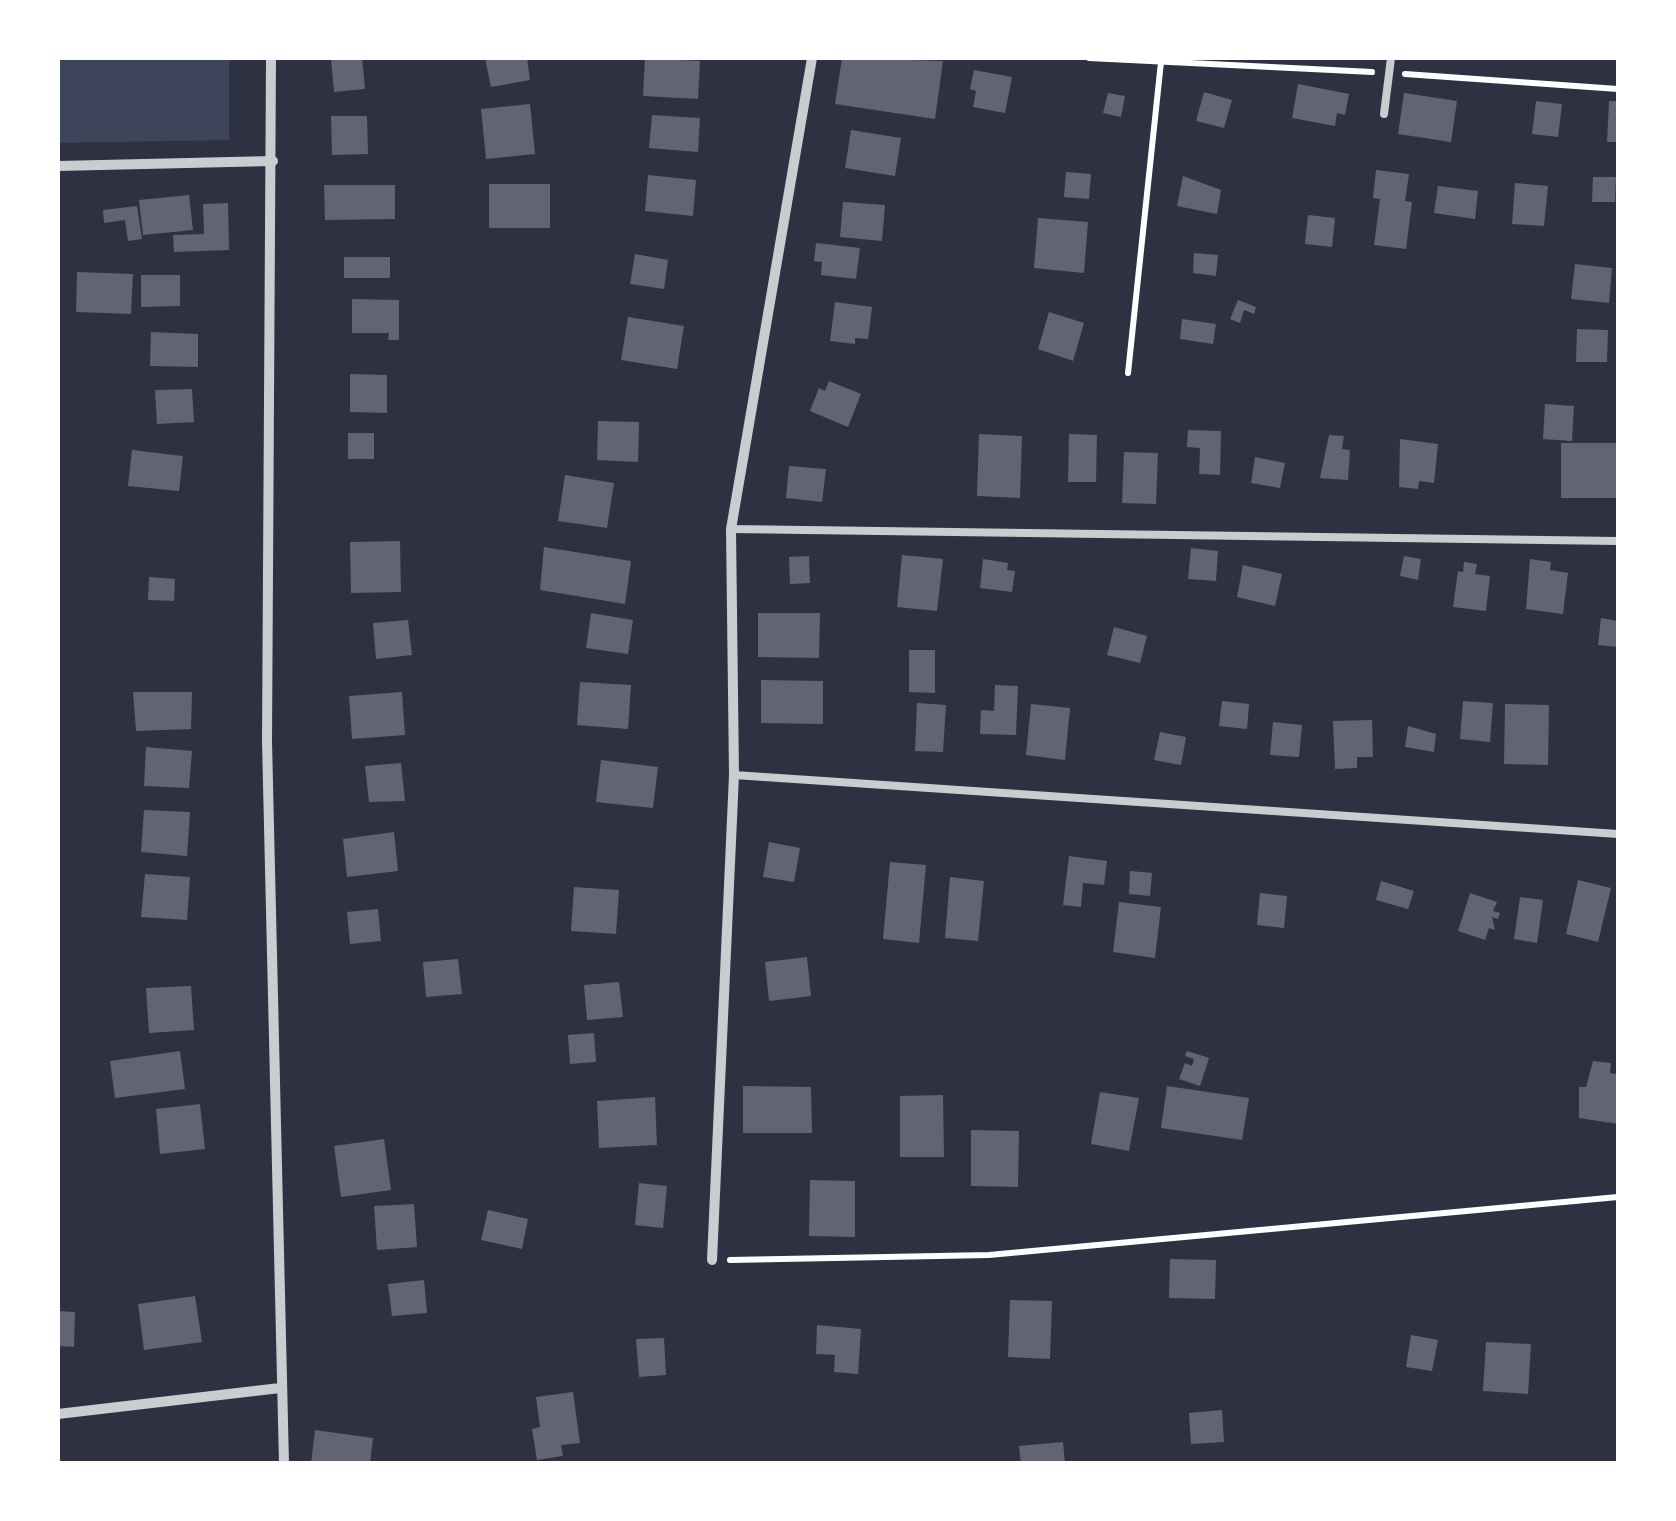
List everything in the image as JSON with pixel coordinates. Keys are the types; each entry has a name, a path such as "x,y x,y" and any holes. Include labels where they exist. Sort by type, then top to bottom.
{"street":[{"path":"272,58 267,741 284,1464"},
{"path":"712,1260 734,774 731,529 812,58"},
{"path":"58,166 273,162"},
{"path":"58,1414 280,1388"}],"lane":[{"path":"1384,114 1391,58"},
{"path":"731,529 1618,541"},
{"path":"734,774 1618,834"}],"path":[{"path":"1089,58 1389,73 1618,90"},
{"path":"1128,373 1161,62"},
{"path":"712,1260 989,1255 1618,1197"}],"shaded area":[{"path":"58,58 229,58 229,140 58,143"}],"building":[{"path":"362,58 365,89 334,92 331,60"},
{"path":"485,58 527,58 530,80 491,87"},
{"path":"645,58 700,61 698,99 643,96"},
{"path":"842,58 943,61 935,119 835,104"},
{"path":"974,70 1012,77 1005,113 973,107 976,91 970,89"},
{"path":"1298,84 1349,94 1345,115 1337,113 1335,126 1292,118"},
{"path":"1204,92 1232,100 1224,128 1196,121"},
{"path":"1108,93 1125,96 1121,117 1103,113"},
{"path":"1404,93 1457,101 1451,142 1398,134"},
{"path":"1536,101 1562,104 1558,137 1532,134"},
{"path":"1609,101 1618,101 1618,142 1607,142"},
{"path":"530,104 535,154 486,159 481,109"},
{"path":"652,115 700,118 698,152 649,148"},
{"path":"331,116 367,116 368,154 332,155"},
{"path":"851,130 901,138 895,176 845,168"},
{"path":"1376,170 1409,174 1405,201 1412,202 1406,249 1374,245 1380,199 1373,198"},
{"path":"1066,172 1091,174 1089,199 1064,197"},
{"path":"648,175 696,180 693,216 645,211"},
{"path":"1183,176 1221,190 1217,214 1177,206"},
{"path":"1593,177 1616,177 1615,202 1592,202"},
{"path":"1515,183 1548,186 1544,226 1512,224"},
{"path":"489,184 550,184 550,228 489,228"},
{"path":"324,185 395,185 395,219 325,220"},
{"path":"1438,186 1478,191 1475,219 1434,213"},
{"path":"189,195 193,230 143,235 139,200"},
{"path":"843,202 885,205 882,241 840,237"},
{"path":"228,203 229,250 174,252 173,235 204,234 203,204"},
{"path":"137,206 142,239 128,241 125,220 104,223 103,210"},
{"path":"1308,215 1335,218 1332,247 1305,244"},
{"path":"1038,218 1088,222 1084,273 1034,268"},
{"path":"816,243 860,248 856,279 821,275 822,262 814,261"},
{"path":"1194,253 1218,255 1216,276 1193,273"},
{"path":"635,254 668,260 664,289 630,284"},
{"path":"344,257 390,257 390,278 344,278"},
{"path":"1575,264 1612,268 1609,303 1571,299"},
{"path":"77,272 133,274 131,314 76,312"},
{"path":"141,275 180,275 180,306 141,307"},
{"path":"352,299 399,300 399,340 388,340 389,333 352,333"},
{"path":"1238,300 1256,307 1254,314 1244,310 1240,323 1230,319"},
{"path":"835,302 872,307 868,339 855,338 855,344 830,341"},
{"path":"1049,312 1084,323 1073,361 1038,349"},
{"path":"628,317 684,326 677,369 621,360"},
{"path":"1182,319 1216,324 1213,344 1180,339"},
{"path":"1577,329 1608,330 1607,362 1576,362"},
{"path":"151,332 198,334 198,367 150,366"},
{"path":"350,374 387,375 387,413 350,412"},
{"path":"829,381 861,394 848,427 810,411 819,388 825,391"},
{"path":"192,389 194,422 157,424 155,390"},
{"path":"1545,404 1574,406 1572,441 1543,439"},
{"path":"598,421 639,422 638,462 597,460"},
{"path":"1188,430 1221,431 1220,475 1199,474 1200,448 1187,447"},
{"path":"348,433 374,433 374,459 348,459"},
{"path":"979,434 1022,436 1020,498 977,496"},
{"path":"1069,434 1097,435 1096,482 1068,482"},
{"path":"1329,435 1344,436 1342,449 1350,450 1348,480 1320,478"},
{"path":"1400,439 1438,444 1434,483 1419,481 1418,489 1399,487"},
{"path":"1561,443 1618,443 1618,498 1561,498"},
{"path":"132,450 183,456 179,491 128,486"},
{"path":"1124,452 1158,453 1156,504 1122,503"},
{"path":"1255,457 1285,463 1280,488 1251,483"},
{"path":"789,466 826,469 822,502 786,498"},
{"path":"565,475 614,483 607,528 558,521"},
{"path":"400,541 401,592 351,593 350,542"},
{"path":"544,547 631,561 625,604 540,590"},
{"path":"1191,548 1218,551 1216,581 1188,579"},
{"path":"902,555 943,559 937,611 897,607"},
{"path":"809,556 810,583 790,584 789,557"},
{"path":"1404,556 1421,559 1418,580 1400,576"},
{"path":"983,559 1008,563 1007,570 1015,571 1012,592 980,588"},
{"path":"1530,559 1551,562 1550,570 1568,573 1563,614 1526,609"},
{"path":"1464,562 1477,564 1475,574 1490,576 1486,611 1453,607 1458,571 1463,572"},
{"path":"1243,565 1282,574 1275,606 1237,597"},
{"path":"149,577 175,579 174,601 148,600"},
{"path":"591,613 633,620 628,654 586,648"},
{"path":"758,613 820,613 819,658 758,657"},
{"path":"1601,618 1618,621 1618,647 1598,645"},
{"path":"408,620 412,655 376,659 373,623"},
{"path":"1114,627 1147,636 1140,663 1107,655"},
{"path":"909,650 935,650 935,693 909,692"},
{"path":"761,680 823,681 823,724 761,723"},
{"path":"580,682 631,685 628,729 577,725"},
{"path":"995,685 1018,686 1016,735 980,734 981,710 994,711"},
{"path":"133,692 192,692 191,729 136,731"},
{"path":"402,692 405,735 352,739 349,696"},
{"path":"1222,701 1249,704 1247,729 1219,726"},
{"path":"1463,701 1493,703 1490,742 1460,739"},
{"path":"917,703 946,705 943,752 915,751"},
{"path":"1031,704 1070,708 1065,760 1026,755"},
{"path":"1505,704 1549,705 1548,765 1504,764"},
{"path":"1372,720 1373,757 1357,757 1357,768 1335,769 1333,721"},
{"path":"1273,722 1302,725 1299,757 1270,755"},
{"path":"1408,726 1436,734 1434,752 1405,747"},
{"path":"1160,732 1186,737 1181,765 1154,760"},
{"path":"146,747 192,751 189,788 144,786"},
{"path":"601,760 658,767 653,808 596,802"},
{"path":"401,763 405,801 369,802 365,766"},
{"path":"144,810 190,812 187,856 141,852"},
{"path":"394,832 398,871 347,877 343,839"},
{"path":"769,842 800,848 794,882 763,877"},
{"path":"1069,856 1107,861 1104,885 1083,883 1081,907 1063,905"},
{"path":"890,862 926,865 919,943 883,939"},
{"path":"1130,871 1152,873 1150,896 1129,894"},
{"path":"145,874 190,877 187,920 141,917"},
{"path":"950,877 984,881 978,941 945,938"},
{"path":"1578,880 1611,888 1598,942 1566,934"},
{"path":"1381,881 1414,891 1408,909 1376,900"},
{"path":"574,887 619,890 616,934 571,931"},
{"path":"1260,893 1287,896 1284,928 1257,925"},
{"path":"1470,893 1497,902 1493,911 1500,913 1498,919 1492,917 1495,930 1489,928 1485,940 1458,931"},
{"path":"1520,897 1543,900 1537,943 1514,939"},
{"path":"1119,902 1161,907 1155,958 1113,952"},
{"path":"378,909 381,941 350,944 347,912"},
{"path":"807,957 811,996 769,1001 765,962"},
{"path":"458,959 462,994 426,997 423,962"},
{"path":"619,982 623,1017 587,1020 584,985"},
{"path":"191,986 194,1030 149,1033 146,988"},
{"path":"594,1033 596,1062 570,1064 568,1035"},
{"path":"180,1051 185,1089 115,1098 110,1061"},
{"path":"1187,1051 1209,1058 1200,1086 1179,1079 1185,1063 1192,1066 1194,1059 1185,1056"},
{"path":"1593,1061 1611,1063 1610,1073 1618,1074 1618,1124 1579,1118 1579,1087 1586,1087"},
{"path":"743,1086 811,1087 812,1133 743,1133"},
{"path":"1167,1086 1249,1098 1242,1140 1161,1128"},
{"path":"1100,1092 1139,1098 1129,1151 1091,1144"},
{"path":"943,1095 944,1157 900,1157 900,1096"},
{"path":"655,1097 657,1145 599,1148 597,1101"},
{"path":"200,1104 205,1149 160,1154 156,1109"},
{"path":"971,1130 1019,1131 1018,1187 971,1186"},
{"path":"384,1139 391,1190 341,1197 334,1146"},
{"path":"810,1180 855,1181 855,1237 809,1236"},
{"path":"639,1183 667,1186 663,1228 635,1225"},
{"path":"414,1204 417,1247 377,1250 374,1206"},
{"path":"488,1210 528,1219 522,1249 481,1240"},
{"path":"1170,1259 1216,1260 1215,1299 1169,1298"},
{"path":"424,1280 427,1313 392,1316 388,1284"},
{"path":"195,1296 202,1342 144,1350 138,1304"},
{"path":"1010,1300 1052,1301 1050,1359 1008,1357"},
{"path":"58,1311 75,1312 74,1347 58,1346"},
{"path":"817,1325 861,1329 858,1374 834,1372 835,1355 816,1354"},
{"path":"1411,1335 1438,1340 1432,1371 1406,1367"},
{"path":"664,1338 666,1375 639,1377 636,1339"},
{"path":"1486,1342 1531,1344 1528,1394 1483,1391"},
{"path":"573,1392 580,1443 561,1445 563,1456 537,1460 532,1429 540,1427 536,1397"},
{"path":"1222,1410 1224,1442 1191,1444 1189,1413"},
{"path":"315,1430 373,1438 370,1464 311,1464"},
{"path":"1063,1442 1065,1464 1021,1464 1019,1446"}]}
